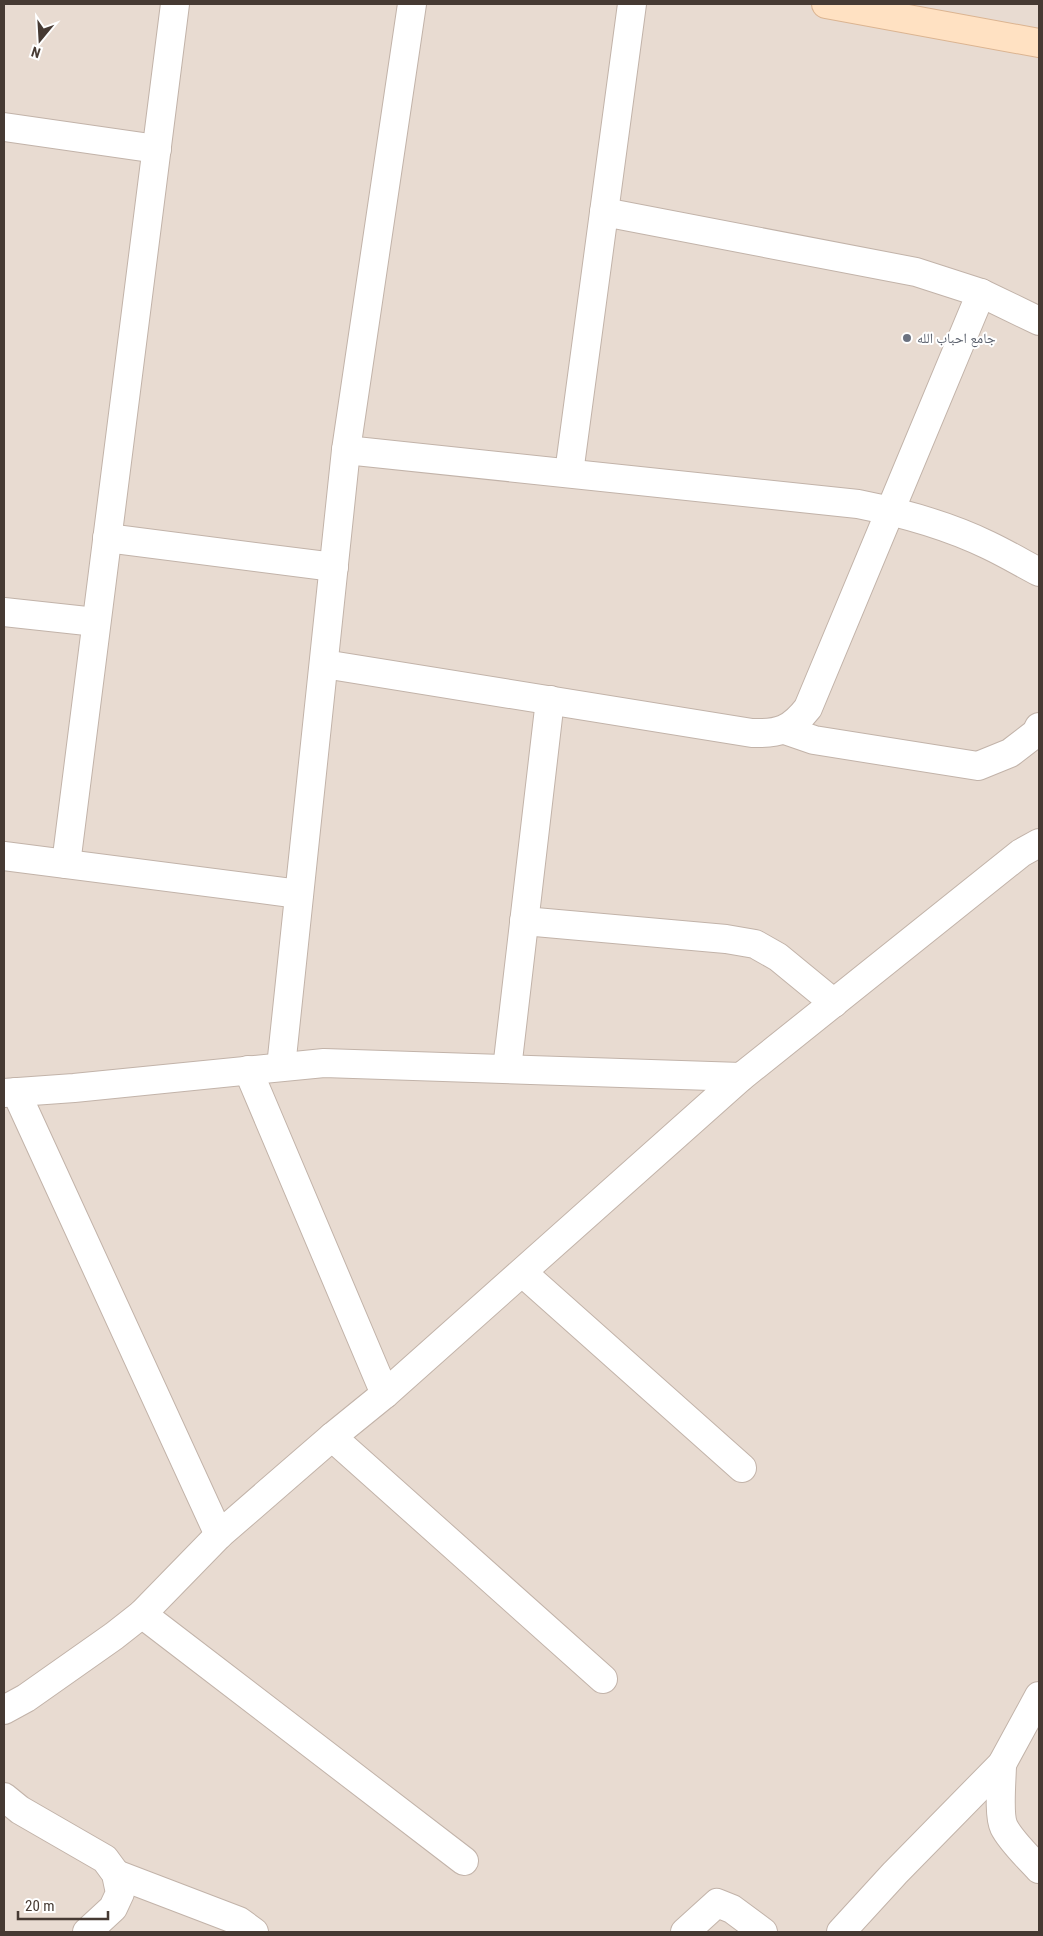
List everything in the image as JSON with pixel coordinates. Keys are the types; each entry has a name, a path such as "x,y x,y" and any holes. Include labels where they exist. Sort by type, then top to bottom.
{"main road":[{"path":"826,4 1039,43"}],"street":[{"path":"66,864 175,4"},
{"path":"280,1067 346,450 412,4"},
{"path":"570,473 632,4"},
{"path":"4,126 157,149"},
{"path":"604,212 916,272 981,293 1039,321"},
{"path":"324,664 752,733 769,734 785,730 799,721 808,708 981,293"},
{"path":"346,450 858,504 891,510 955,531 987,544 1039,572"},
{"path":"107,538 334,567"},
{"path":"4,612 96,622"},
{"path":"507,1069 550,700"},
{"path":"785,730 814,740 978,766 1010,753 1038,731"},
{"path":"4,1710 42,1687 142,1614 219,1535 332,1437 385,1394 523,1273 741,1077 1020,853 1039,843"},
{"path":"4,856 299,894"},
{"path":"524,921 726,939 755,944 778,957 834,1003"},
{"path":"219,1535 10,1093 324,1063 741,1077"},
{"path":"248,1070 385,1394"},
{"path":"523,1273 742,1468"},
{"path":"332,1437 603,1679"},
{"path":"142,1614 464,1861"},
{"path":"841,1932 895,1873 1002,1764 1039,1696"},
{"path":"1002,1764 1001,1805 1003,1826 1026,1856 1039,1869"},
{"path":"4,1797 20,1810 105,1859 116,1874 120,1893 113,1908 87,1932"},
{"path":"116,1874 239,1921 254,1932"},
{"path":"685,1932 717,1903 732,1909 763,1932"}],"shaded area":[{"path":"4,4 1039,4 1039,1932 4,1932"}],"place":[{"name":"جامع احباب الله","path":"907,338"}]}
